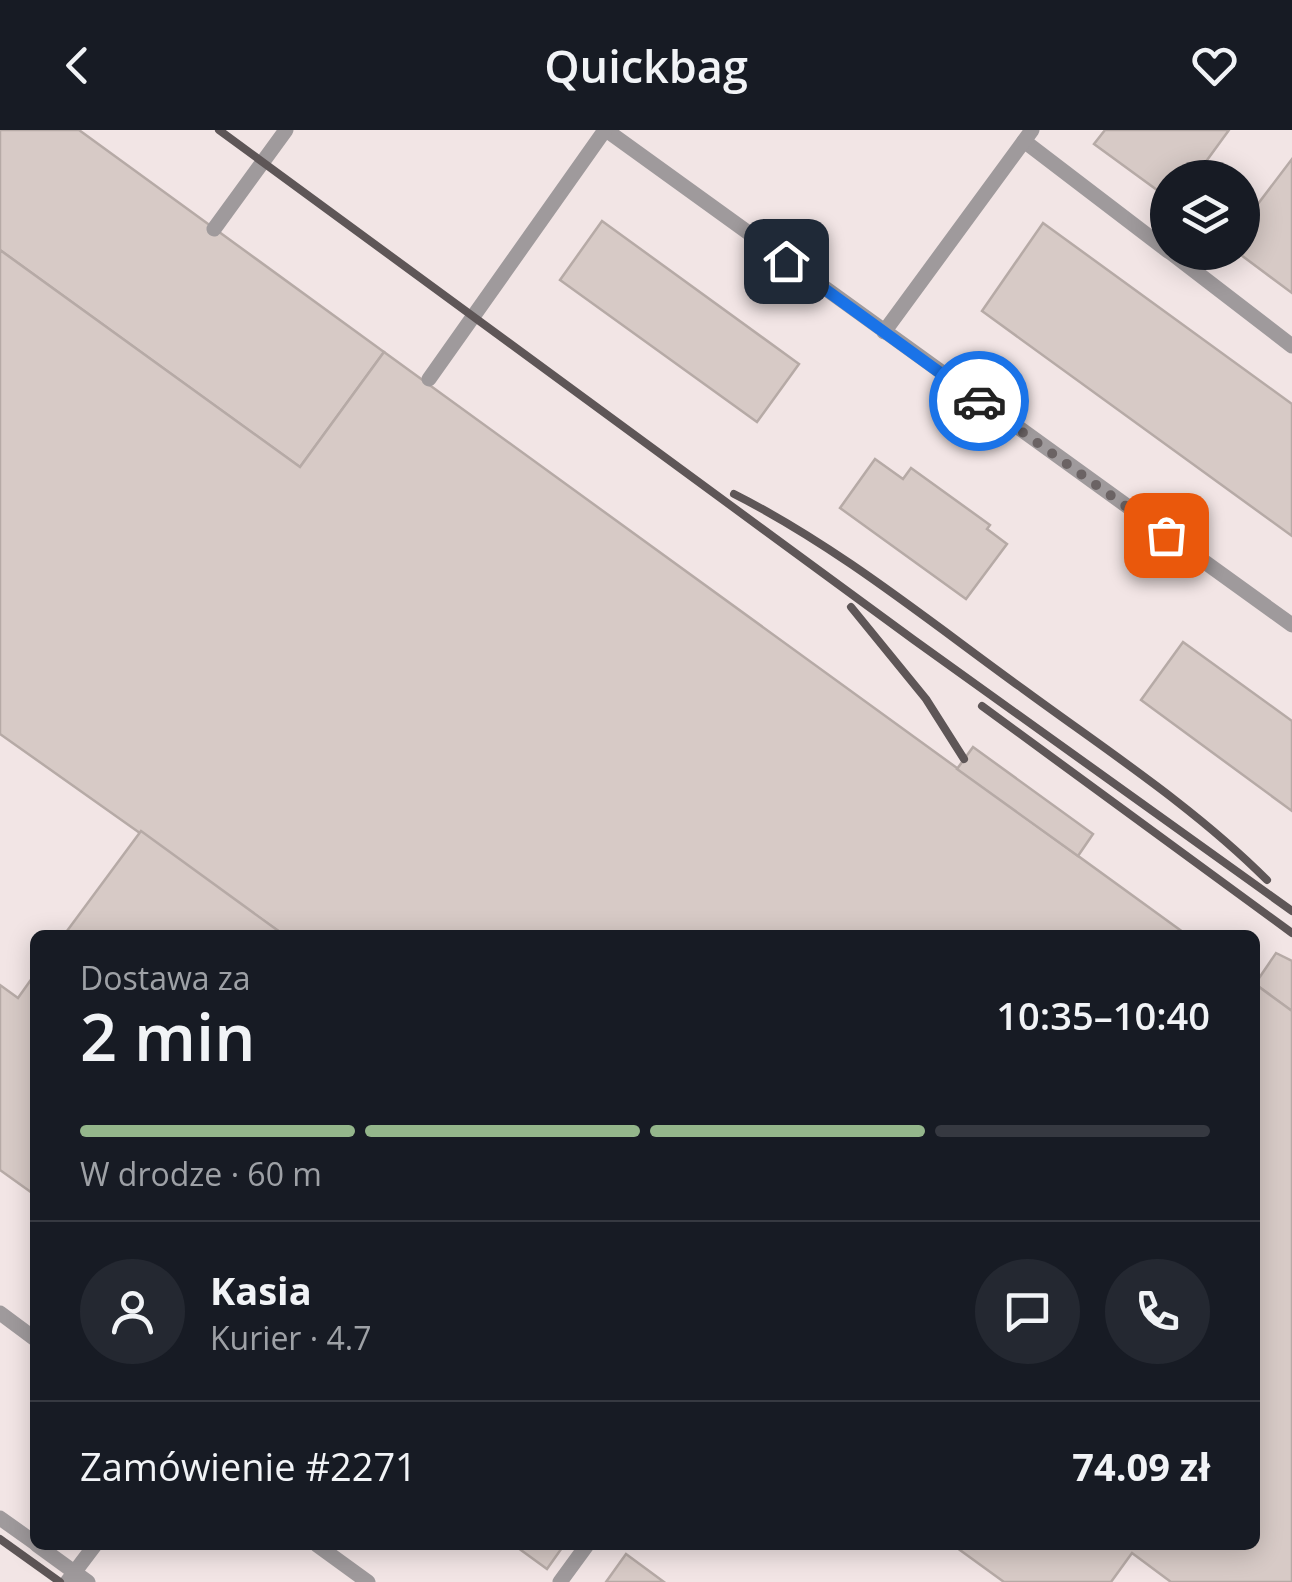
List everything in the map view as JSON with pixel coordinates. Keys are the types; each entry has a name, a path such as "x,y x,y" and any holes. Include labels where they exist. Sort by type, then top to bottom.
{"lane":[{"path":"214,229 286,130"},
{"path":"428,379 606,130 1292,625"},
{"path":"884,332 1028,136 1150,236"},
{"path":"1193,270 1292,346"},
{"path":"0,1313 30,1335"},
{"path":"0,1518 30,1540"},
{"path":"43,1550 76,1579 92,1550"},
{"path":"560,1582 583,1550"},
{"path":"337,1551 368,1582"}],"building":[{"path":"0,130 79,130 384,352 300,467 0,250"},
{"path":"1105,130 1229,130 1207,160 1150,160 1150,185 1094,144"},
{"path":"1292,159 1292,293 1260,269 1260,201"},
{"path":"602,221 799,364 757,422 560,280"},
{"path":"1043,223 1292,404 1292,536 982,311"},
{"path":"0,250 300,467 384,352 1180,930 277,930 0,734"},
{"path":"875,459 903,479 911,468 990,525 987,529 1007,544 966,599 840,508"},
{"path":"1183,642 1292,721 1292,811 1141,700"},
{"path":"973,747 1093,834 1078,856 957,769"},
{"path":"141,831 277,930 68,930"},
{"path":"1276,953 1292,961 1292,1011 1260,988 1260,977"},
{"path":"30,981 30,1191 0,1170 0,985 18,998"},
{"path":"1260,988 1292,1011 1292,1582 1171,1582 1132,1553 1111,1582 1004,1582 960,1550 1260,1550"},
{"path":"521,1550 560,1550 547,1569"},
{"path":"626,1554 664,1582 606,1582"}],"railway":[{"path":"219,130 914,640 1292,911"},
{"path":"734,494 809,537 917,611 1180,804 1267,880"},
{"path":"851,607 926,699 964,759"},
{"path":"982,706 1292,933"},
{"path":"0,1539 60,1582"}],"way so far":[{"path":"979,401 1166,535"}],"route":[{"path":"786,261 979,401"}]}
